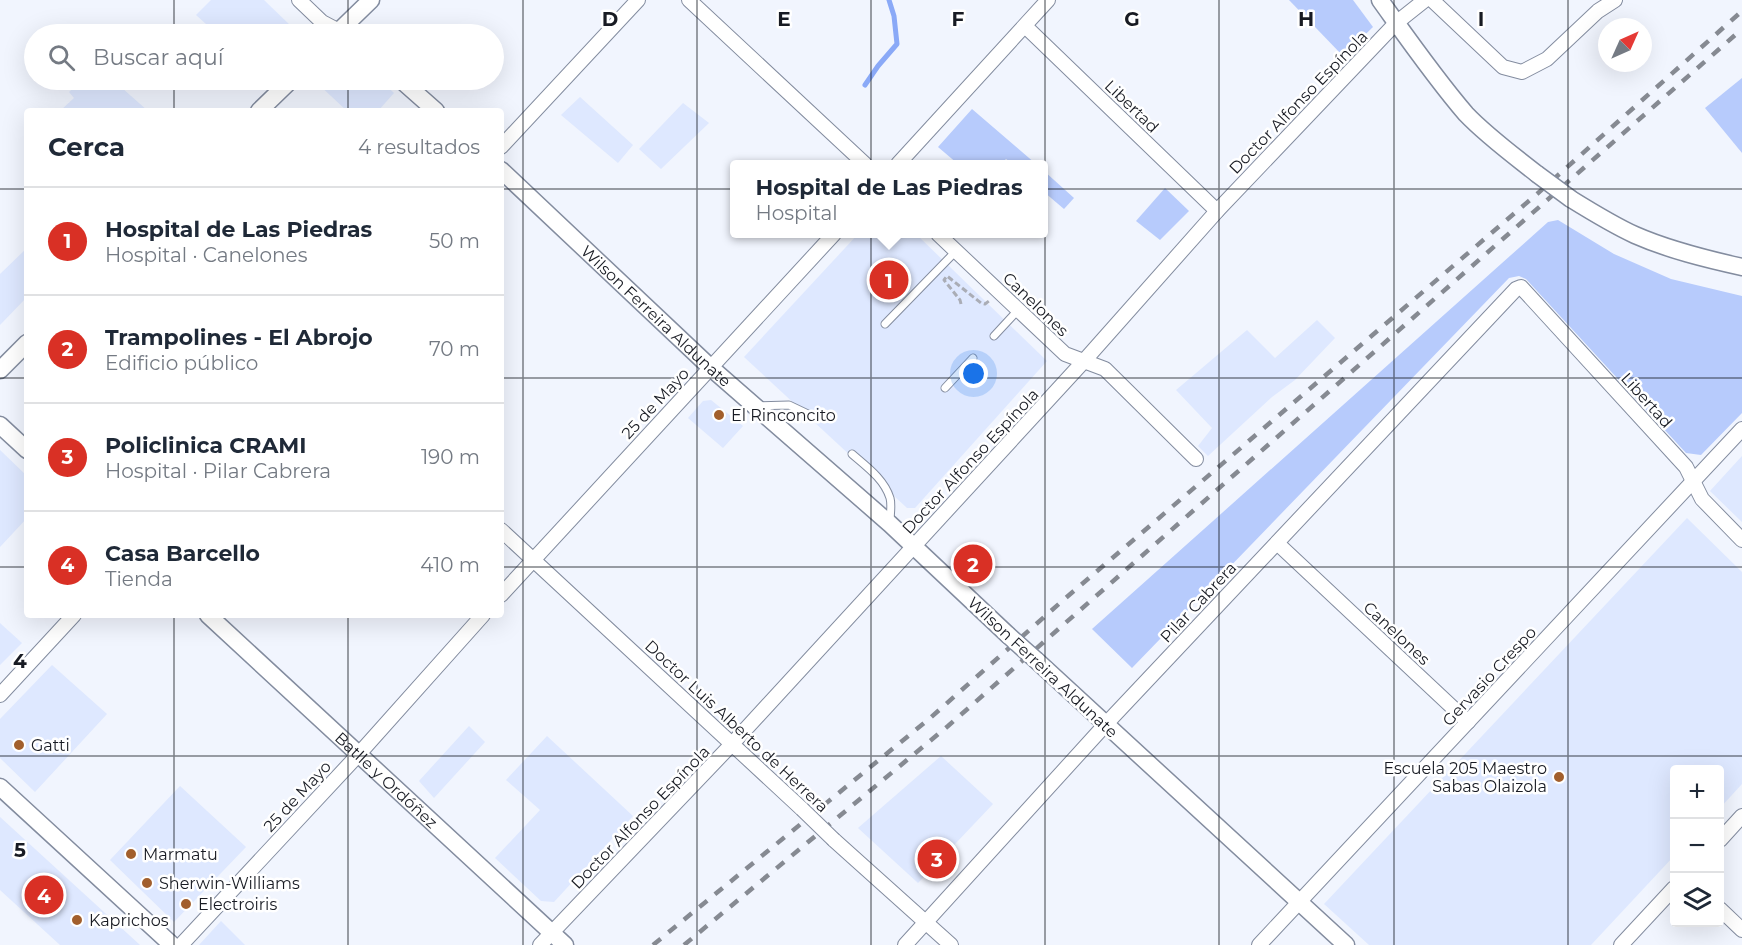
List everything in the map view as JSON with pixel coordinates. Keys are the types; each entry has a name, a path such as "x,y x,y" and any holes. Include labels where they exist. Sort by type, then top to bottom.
{"street":[{"path":"299,0 325,24"},
{"path":"348,24 371,0"},
{"path":"504,144 638,0"},
{"path":"689,0 860,160"},
{"path":"903,160 1048,0"},
{"path":"1380,0 1467,115 1537,174 1571,199 1636,235 1670,248 1742,267"},
{"name":"Doctor Alfonso Espínola","path":"545,939 732,744 1084,362 1217,211 1396,23 1425,0"},
{"path":"1432,0 1503,67 1522,72 1547,59 1598,12 1615,0"},
{"name":"Libertad","path":"1025,26 1217,211"},
{"path":"262,108 281,90"},
{"path":"412,90 433,108"},
{"name":"Wilson Ferreira Aldunate","path":"504,173 710,367 890,524 1105,725 1346,945"},
{"name":"25 de Mayo","path":"504,592 830,238"},
{"name":"Canelones","path":"942,238 1065,354 1105,369 1196,459"},
{"name":"Libertad","path":"1521,287 1686,467 1702,499 1742,540"},
{"name":"Pilar Cabrera","path":"904,945 1105,725 1512,292 1521,287"},
{"path":"0,370 24,346"},
{"path":"0,425 24,447"},
{"name":"Gervasio Crespo","path":"1259,945 1742,429"},
{"name":"Doctor Luis Alberto de Herrera","path":"504,533 834,840 951,945"},
{"name":"Canelones","path":"1277,543 1468,722"},
{"path":"0,694 71,618"},
{"name":"Batlle y Ordóñez","path":"211,618 358,754 545,939 565,945"},
{"name":"25 de Mayo","path":"181,945 480,618"},
{"path":"0,787 172,945"},
{"path":"1724,835 1742,816"},
{"path":"1621,945 1670,892"},
{"path":"1724,914 1742,930"}],"lane":[{"path":"885,324 956,251"},
{"path":"994,336 1018,310"},
{"path":"945,388 973,358"},
{"path":"753,406 789,405 810,415"},
{"path":"852,454 875,474 884,486 890,499 890,524"}],"path":[{"path":"961,304 944,280 945,277 953,279 985,304 998,291"}],"shaded area":[{"path":"211,0 264,0 289,24 206,24 196,15"},
{"path":"1289,0 1353,0 1373,27 1343,56"},
{"path":"1742,78 1742,153 1705,108"},
{"path":"71,90 124,90 145,108 63,108 74,98 69,92"},
{"path":"325,90 391,90 394,93 381,108 344,108"},
{"path":"580,97 633,145 618,163 561,115"},
{"path":"683,103 709,123 661,169 639,149"},
{"path":"972,109 1031,160 953,160 938,147"},
{"path":"1048,175 1074,198 1064,209 1048,195"},
{"path":"1165,188 1189,211 1160,240 1136,221"},
{"path":"1558,220 1614,254 1671,279 1742,296 1742,413 1701,455 1686,453 1526,279 1519,276 1509,278 1132,668 1092,629 1548,222"},
{"path":"854,238 920,238 1047,361 915,508 907,508 744,357"},
{"path":"24,251 24,300 0,325 0,274"},
{"path":"1317,320 1335,338 1295,380 1272,397 1208,456 1198,446 1212,428 1176,390 1247,330 1275,358"},
{"path":"711,400 743,426 723,448 688,418 703,401"},
{"path":"0,450 24,473 24,521 0,547"},
{"path":"1742,456 1742,522 1710,491"},
{"name":"Escuela 205 Maestro Sabas Olaizola","path":"1687,518 1742,572 1742,784 1724,804 1724,765 1670,765 1670,860 1591,945 1369,945 1324,904"},
{"path":"0,623 22,643 0,665"},
{"path":"52,665 107,714 35,792 0,758 0,719"},
{"path":"469,726 485,742 434,798 419,781"},
{"path":"547,736 633,816 554,902 541,901 495,858 540,810 506,780"},
{"path":"941,756 993,804 918,883 858,828"},
{"path":"180,786 246,847 174,922 110,860"},
{"path":"0,817 140,945 60,945 0,890"},
{"path":"221,921 245,945 199,945"}],"waterway":[{"path":"865,85 897,44 894,16 889,0"}],"railway":[{"path":"653,945 929,719 1061,602 1537,194 1742,11"},
{"path":"684,945 948,726 1742,29"}],"place":[{"name":"Hospital de Las Piedras","path":"889,280"},
{"name":"El Rinconcito","path":"719,415"},
{"name":"Trampolines - El Abrojo","path":"973,564"},
{"name":"Gatti","path":"19,745"},
{"name":"Escuela 205 Maestro Sabas Olaizola","path":"1559,777"},
{"name":"Marmatu","path":"131,854"},
{"name":"Policlinica CRAMI","path":"937,859"},
{"name":"Sherwin-Williams","path":"147,883"},
{"name":"Casa Barcello","path":"44,895"},
{"name":"Electroiris","path":"186,904"},
{"name":"Kaprichos","path":"77,920"}]}
